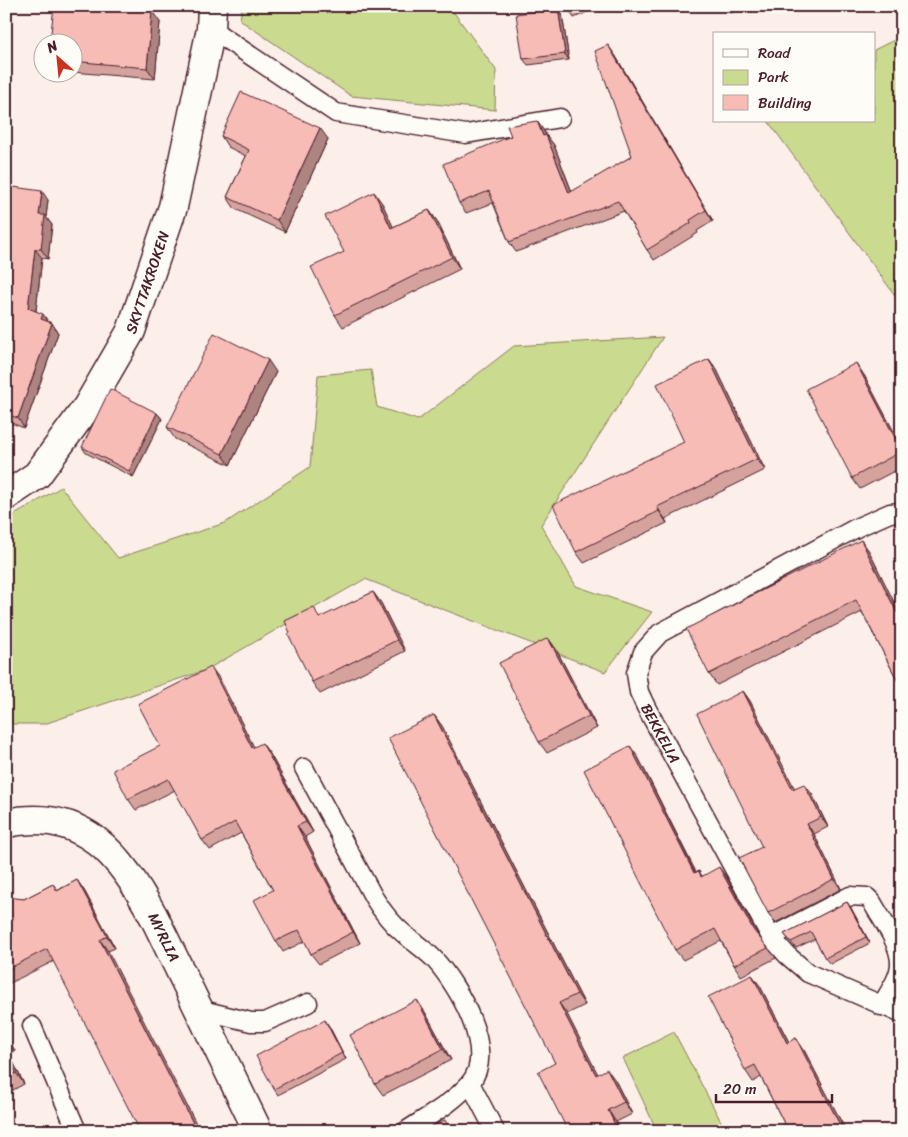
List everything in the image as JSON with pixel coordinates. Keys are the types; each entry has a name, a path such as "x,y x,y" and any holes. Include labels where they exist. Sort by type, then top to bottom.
{"street":[{"name":"SKYTTAKROKEN","path":"6,496 37,475 87,407 131,331 173,207 212,18"},
{"name":"MYRLIA","path":"6,823 51,820 86,832 101,843 117,859 141,893 258,1131"}],"lane":[{"name":"SKYTTAKROKEN","path":"212,18 336,113 466,134 560,118"},
{"name":"BEKKELIA","path":"902,512 890,513 858,526 680,621 652,641 639,662 636,672 639,692 754,909 771,937 787,955 808,973 902,1014"},
{"path":"304,768 378,904 402,932 434,958 454,986 478,1040 481,1058 477,1072 470,1083 438,1110 406,1131"},
{"path":"771,937 850,896 867,897 872,902 894,944 900,962 896,978 881,1006"},
{"path":"198,1008 232,1018 258,1022 276,1018 308,1003"},
{"path":"32,1026 77,1131"},
{"path":"470,1083 494,1131"}],"green space":[{"path":"242,6 449,6 496,70 495,110 351,96 240,20"},
{"path":"902,36 902,305 769,122 876,122 876,49"},
{"path":"663,337 541,525 576,586 652,612 605,672 365,579 206,670 44,724 6,724 6,520 61,487 118,558 225,523 310,467 318,375 371,370 377,407 418,420 514,346"},
{"path":"674,1032 726,1131 657,1131 623,1058"}],"building":[{"path":"54,6 103,6 152,11 147,68 82,62 82,32 51,32"},
{"path":"558,8 565,54 523,59 516,14"},
{"path":"608,45 706,210 690,220 691,223 647,250 618,201 509,242 489,191 459,203 443,164 511,136 507,126 537,121 543,136 546,135 569,193 632,156 595,51"},
{"path":"241,92 320,128 277,220 227,197 249,150 221,136"},
{"path":"6,186 42,191 39,215 45,215 41,249 35,249 28,308 43,314 41,319 52,323 18,418 6,414 6,286 10,277 6,277"},
{"path":"374,192 391,228 429,210 452,257 335,315 311,267 344,252 325,216"},
{"path":"214,333 268,360 222,454 167,427"},
{"path":"709,359 757,459 657,507 659,511 576,552 553,505 684,442 657,384"},
{"path":"856,363 902,451 852,478 806,389"},
{"path":"110,389 157,413 129,471 82,447"},
{"path":"861,540 897,613 902,610 902,689 856,600 709,674 686,629"},
{"path":"373,592 397,640 312,682 288,634 290,633 285,621 314,607 319,618"},
{"path":"548,638 589,716 539,742 499,663"},
{"path":"211,667 252,748 262,743 306,822 297,826 353,932 311,954 299,930 276,941 254,900 273,890 235,822 202,840 168,779 128,799 113,770 160,746 138,704"},
{"path":"743,691 792,789 804,784 821,817 807,824 834,879 768,913 739,858 762,847 697,714"},
{"path":"434,715 577,994 559,1003 596,1075 607,1069 624,1102 608,1110 618,1131 568,1131 538,1072 555,1063 388,738"},
{"path":"630,746 694,873 699,871 701,877 719,867 754,931 768,948 734,965 715,929 675,950 584,770"},
{"path":"77,880 107,936 100,940 197,1131 140,1131 47,949 6,970 6,898 24,899 53,884 57,891"},
{"path":"847,902 866,937 825,958 811,932 791,942 784,934"},
{"path":"752,975 787,1043 796,1038 843,1131 788,1131 755,1065 745,1070 708,997"},
{"path":"417,1000 443,1049 375,1084 350,1035"},
{"path":"325,1020 342,1053 274,1089 256,1056"},
{"path":"6,1054 16,1073 6,1078"},
{"path":"445,1120 451,1131 423,1131"}]}
